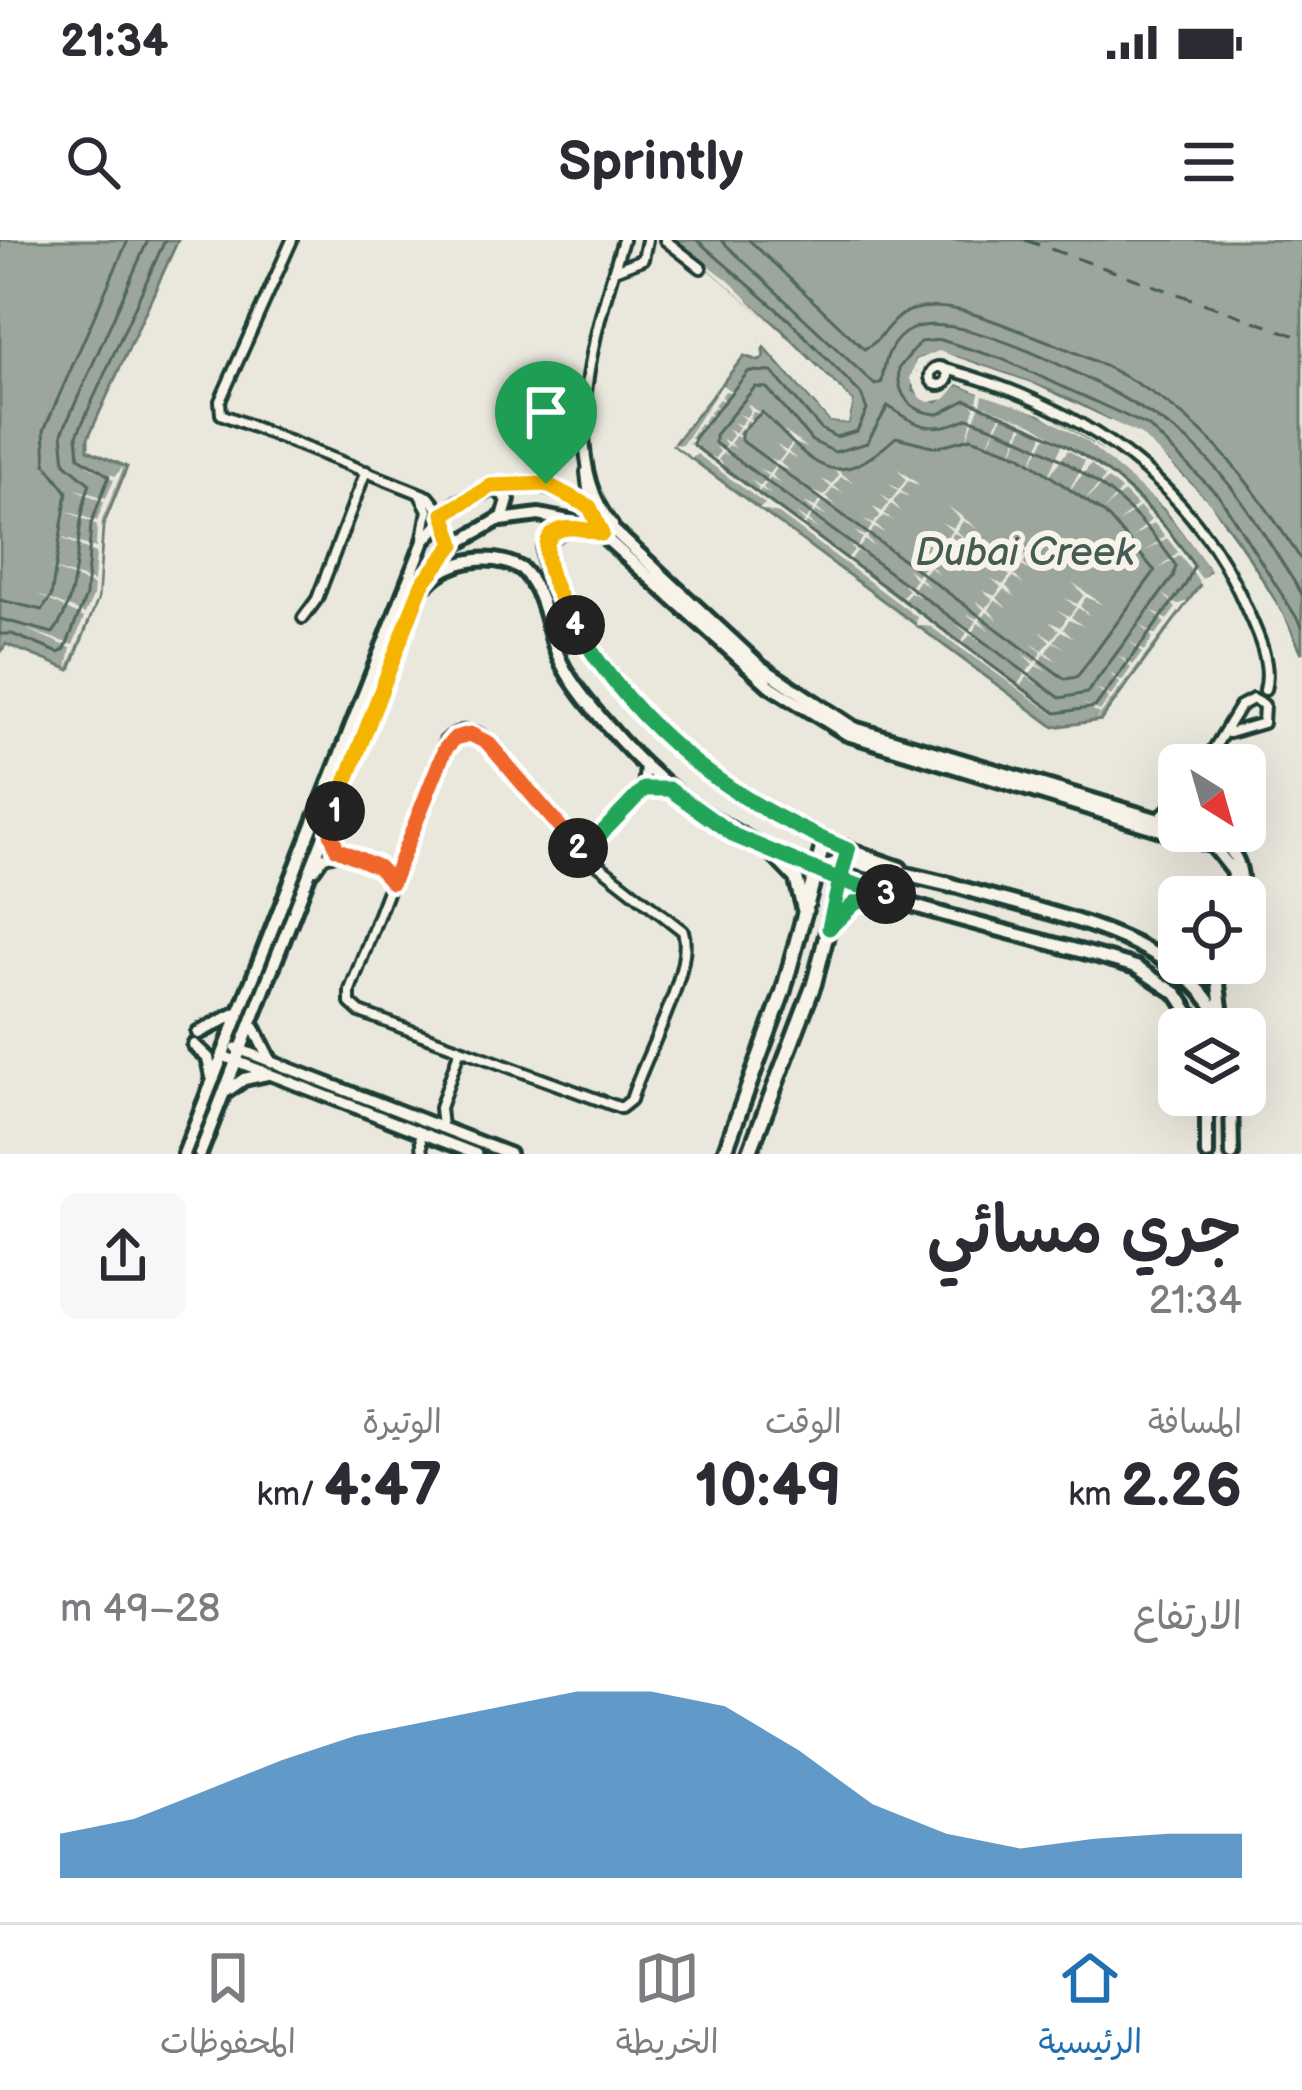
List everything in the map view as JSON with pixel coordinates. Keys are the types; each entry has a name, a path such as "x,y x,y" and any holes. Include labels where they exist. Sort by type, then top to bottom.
{"main road":[{"path":"184,1154 418,553 444,514 491,486 546,484 590,507 761,668 845,723 1158,822"},
{"path":"491,486 508,500 498,520"},
{"path":"200,1154 254,1025 415,600 429,571 454,544 498,520 553,516 602,534 770,686 838,729 878,746 1158,822"},
{"path":"602,534 567,528 552,536 544,550 548,574 592,651 647,721 686,760 730,792 846,855 1158,951"},
{"path":"415,600 433,578 454,565 494,560 522,569 550,619 562,665 645,766 713,823 817,873 1136,967 1178,994 1187,1008"},
{"path":"724,1154 762,1054 824,841"},
{"path":"774,855 796,878 804,915"},
{"path":"817,873 846,855"},
{"path":"749,1154 802,1020 846,855"},
{"path":"829,928 855,903 891,896"},
{"path":"1147,948 1191,978 1211,1008"},
{"path":"210,1086 208,1058 196,1039 242,1010"},
{"path":"224,1094 269,1068 254,1025"},
{"path":"1207,1116 1207,1154"},
{"path":"1231,1116 1232,1154"}],"street":[{"path":"292,240 223,396 221,414 415,490 444,514 454,544"},
{"path":"602,534 590,507 591,358 623,240"},
{"path":"616,270 643,259 648,244 667,242 701,268"},
{"path":"947,374 1029,395 1065,413 1152,475 1207,538 1240,593 1268,669 1265,690 1257,701 1240,706 1220,744"},
{"path":"587,452 595,496 622,535"},
{"path":"303,618 317,599 366,471"},
{"path":"415,490 428,510 418,553"},
{"path":"1228,733 1263,723 1267,710 1257,701"},
{"path":"465,730 486,737 577,848 680,932 682,960 634,1090 621,1108 470,1054 369,1014 355,1003 353,984 446,741 465,730"},
{"path":"586,856 644,789 645,766"},
{"path":"644,789 669,789"},
{"path":"337,804 331,833 342,853 396,870"},
{"path":"577,848 598,837"},
{"path":"303,892 320,861 342,853"},
{"path":"378,867 392,882"},
{"path":"442,1128 440,1108 460,1049"},
{"path":"225,1050 476,1154"},
{"path":"456,1066 470,1054"},
{"path":"269,1068 511,1154"},
{"path":"424,1120 440,1108"},
{"path":"420,1133 422,1153"},
{"path":"422,1153 437,1139"}],"water":[{"path":"0,240 178,240 88,438 88,450 127,467 103,526 98,598 70,670 6,644 0,653"},
{"name":"Dubai Creek","path":"676,240 1302,240 1302,653 1247,554 1185,478 1148,446 1058,394 1003,373 949,356 916,360 913,390 937,402 958,384 1038,413 1089,442 1156,501 1211,570 1101,720 1054,727 673,445 744,356 759,361 764,357 762,345 830,421 848,423 853,402 781,329"}],"pier":[{"path":"675,240 728,280 853,402 848,423 830,421 764,345 760,351 755,345 764,339 834,416 848,414 848,406 767,319"},
{"path":"939,351 1031,383 1141,435 1210,503 1284,616 1302,659 1206,508 1137,440 1029,388 938,357 926,359 916,371 923,393 942,394 955,380 982,388 1043,412 1117,460 1170,510 1207,557 1214,572 1204,589 1180,555 1158,570 1178,552 1167,538 1145,552 1165,536 1154,523 1132,538 1151,520 1140,507 1118,523 1137,505 1124,492 1104,510 1121,490 1108,479 1083,503 1105,477 1091,464 1068,492 1085,461 1068,450 1047,478 1062,445 1046,437 1029,468 1043,435 1024,426 1010,458 1021,424 1003,416 986,448 1000,415 979,407 966,441 975,407 967,400 977,403 979,393 958,384 945,399 929,402 920,398 910,379 916,360","holes":["983,395 1040,414 1087,442 1166,510 1211,571 1202,579 1163,526 1105,470 1033,424 981,404"]},
{"path":"722,385 734,393 725,391 721,397 727,402 719,399 714,405 720,410 714,407 709,413 715,418 707,415 703,422 708,427 700,423 696,430 702,435 695,431 690,437 696,443 687,442 713,462 708,455 716,458 720,451 715,447 722,450 726,444 721,438 728,442 733,435 727,430 735,433 739,427 733,422 740,425 745,419 739,414 746,417 751,411 747,404 761,414 753,412 749,418 754,424 747,420 743,427 748,431 741,428 737,434 743,439 735,436 730,444 736,448 728,445 724,452 730,456 723,453 718,460 724,464 715,463 755,493 759,488 750,479 760,486 768,476 758,468 769,474 776,464 767,457 778,462 785,453 776,444 786,451 793,442 784,431 808,448 795,443 788,452 798,460 787,454 780,463 790,471 778,466 772,475 780,484 770,477 763,488 772,495 761,489 757,495 801,527 805,522 796,513 806,520 814,510 804,502 815,507 822,498 813,491 824,496 831,487 821,479 832,484 839,475 830,465 853,482 841,477 834,486 844,494 833,488 826,497 836,505 824,500 817,509 827,517 816,511 808,521 818,529 807,523 803,528 846,560 854,550 846,541 856,548 863,538 854,531 865,536 872,526 863,519 873,524 880,515 872,506 882,512 889,503 881,494 890,501 898,491 888,483 899,489 906,480 898,469 921,486 908,481 901,491 911,498 900,493 893,502 901,511 891,504 884,514 894,521 883,516 875,525 885,533 874,528 867,538 875,547 865,540 858,549 867,557 857,551 849,562 899,600 908,590 898,580 909,588 916,579 906,568 917,576 926,565 916,555 927,563 935,554 924,545 936,551 943,542 932,533 944,540 952,531 941,522 953,528 960,519 948,506 978,529 963,521 956,531 967,539 954,533 947,542 957,552 945,544 939,554 948,563 937,555 930,565 940,575 929,567 920,578 930,588 919,580 912,590 922,598 910,592 903,602 959,644 967,633 956,624 969,631 976,621 965,613 977,619 984,610 975,600 986,608 993,599 982,590 995,596 1001,587 991,578 1003,585 1010,576 999,567 1011,573 1018,564 1009,554 1020,562 1027,553 1015,540 1045,562 1029,554 1023,564 1034,572 1021,566 1014,575 1024,585 1013,577 1006,586 1016,597 1004,589 997,598 1007,608 995,600 989,610 999,620 987,612 980,621 990,631 978,623 972,633 982,643 970,635 962,645 1016,686 1025,675 1015,665 1026,673 1033,664 1023,654 1035,662 1042,652 1031,644 1043,650 1050,641 1040,631 1052,639 1059,630 1048,621 1061,627 1067,617 1056,609 1069,616 1076,607 1065,598 1077,604 1084,595 1072,582 1103,605 1086,597 1080,606 1090,616 1078,608 1071,617 1083,626 1069,620 1063,629 1074,638 1061,631 1054,641 1066,649 1053,642 1046,652 1057,661 1044,654 1037,664 1049,672 1036,666 1029,675 1039,685 1027,677 1019,688 1069,725 931,627 916,625 917,617 779,514 759,509 765,504 697,454 692,458 673,444 682,445"},
{"path":"85,464 115,476 124,466 102,520 97,599 67,669 71,648 23,628 73,645 84,618 37,594 85,614 93,597 94,586 48,567 94,582 96,553 56,536 96,548 97,525 66,511 97,521 104,502 75,489 106,498 114,480"},
{"path":"1163,594 1177,605 1187,601 1095,721 1099,714 1083,703 1100,711 1109,698 1094,688 1111,696 1120,683 1107,671 1122,681 1131,668 1118,655 1133,665 1142,653 1129,641 1144,651 1153,638 1141,625 1155,635 1165,623 1152,610 1167,620 1176,608"}],"ferry route":[{"path":"1025,240 1302,338"}],"route":[{"path":"546,484 491,486 444,514 454,544 422,584 337,804 331,833 337,849 378,867 392,882 438,761 455,738 470,734 488,743 577,848 598,837 644,789 663,788 757,847 840,880 829,928 855,903 891,896 840,880 848,850 779,819 707,777 632,704 580,633 544,559 547,542 559,531 575,527 602,534 590,507 546,484"}]}
